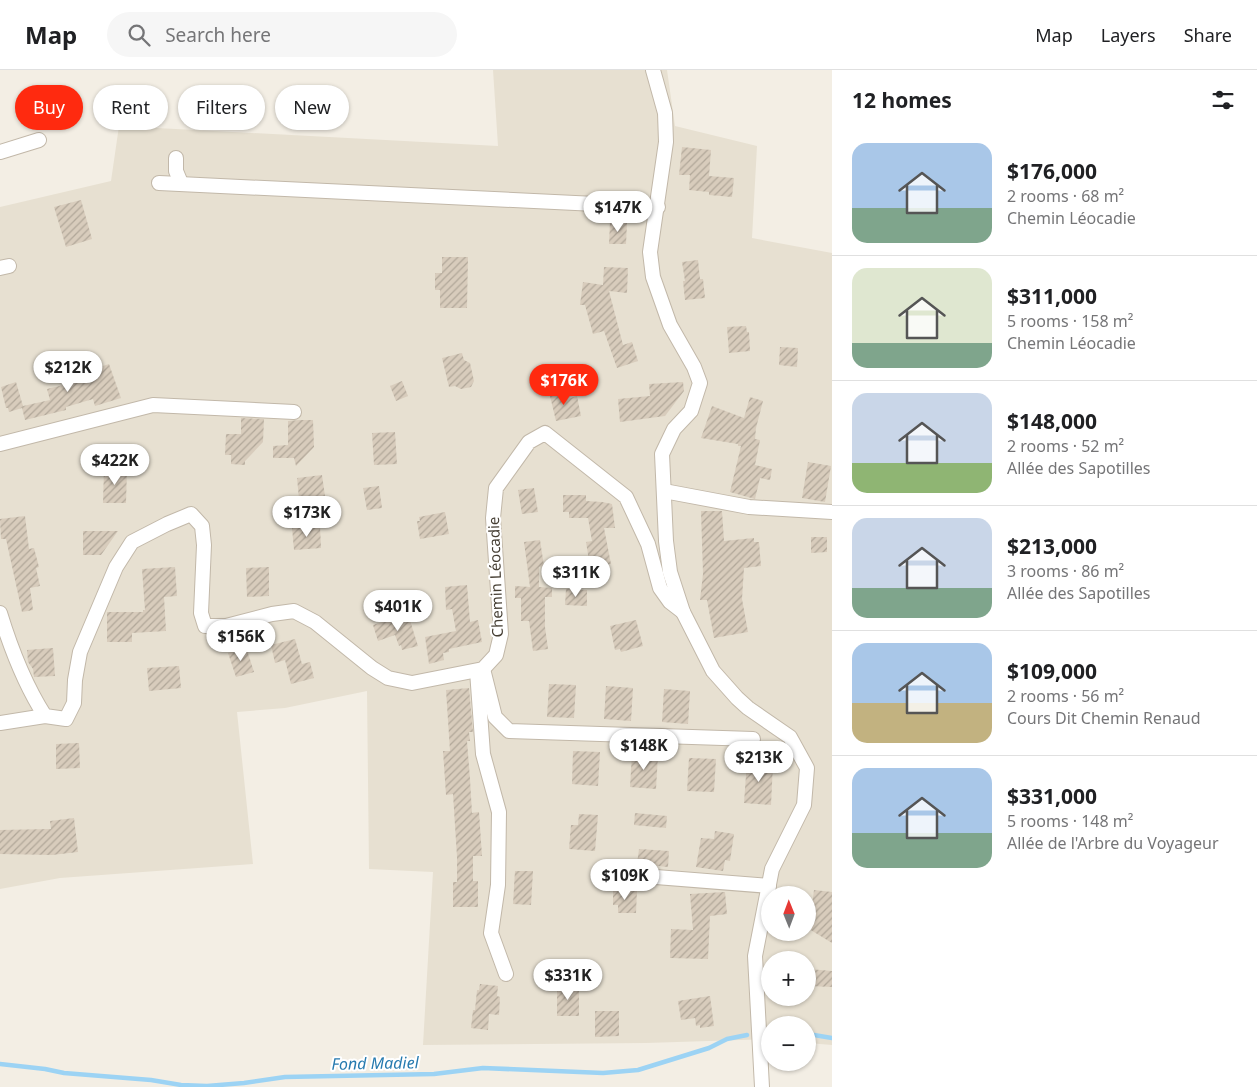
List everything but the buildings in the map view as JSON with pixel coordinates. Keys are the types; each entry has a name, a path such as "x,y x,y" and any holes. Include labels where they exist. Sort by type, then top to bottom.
{"street":[{"path":"618,874 769,886 772,869 804,805 807,768 790,738 748,708 713,671 683,612 670,572 666,541 662,454 674,429 691,411 700,383 694,367 670,324 653,277 650,252 666,142 665,113 654,70"},
{"path":"0,152 39,140"},
{"path":"176,158 176,171 181,183"},
{"path":"159,183 658,207"},
{"path":"0,444 153,405 294,412"},
{"name":"Chemin Léocadie","path":"480,670 496,655 501,634 493,518 496,488 530,442 545,433 626,496 648,544 660,588 670,602 683,612"},
{"path":"664,491 749,507 832,512"},
{"path":"0,723 45,716 66,719 74,703 75,680 80,652 116,567 132,542 191,514 202,526 204,545 201,613 205,626 226,626 272,614 294,611 315,622 372,668 388,678 412,683 480,670"},
{"path":"0,613 10,645 34,700 45,716"},
{"path":"480,670 495,717 509,731 753,739"},
{"path":"480,670 483,754 499,812 498,885 491,933 506,974"},
{"path":"761,929 756,956 762,1087"}],"shaded area":[{"path":"493,70 667,70 675,126 757,146 752,238 832,253 832,1045 816,1044 816,1016 761,1016 761,1039 646,1043 423,1045 433,872 369,869 367,691 285,708 237,712 253,864 60,878 0,889 0,207 111,181 118,130 195,130 498,146"}],"waterway":[{"name":"Fond Madiel","path":"0,1064 64,1073 207,1086 285,1077 434,1074 483,1068 603,1073 638,1070 709,1048 727,1039 747,1035"},
{"name":"Fond Madiel","path":"816,1035 832,1038"}]}
